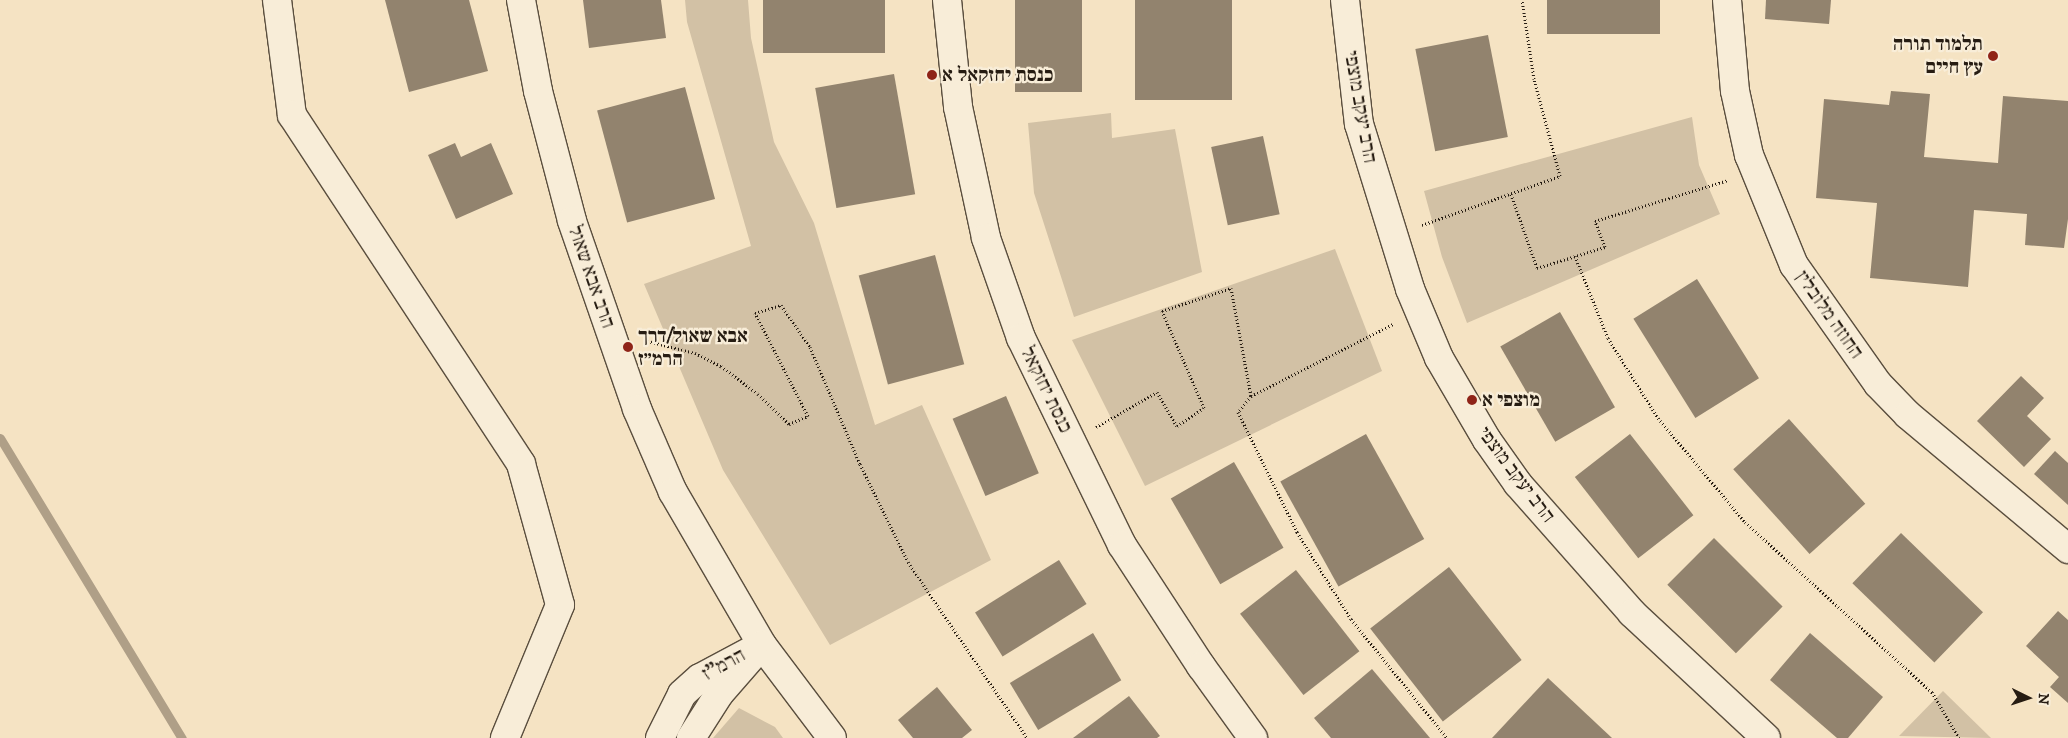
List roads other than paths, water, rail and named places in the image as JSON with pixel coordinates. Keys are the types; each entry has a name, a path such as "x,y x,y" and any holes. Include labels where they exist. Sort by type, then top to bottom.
{"street":[{"path":"277,0 292,115 521,464 560,605 505,738"},
{"name":"הרב אבא שאול","path":"521,0 538,91 569,212 637,409 673,492 762,645 832,738"},
{"name":"כנסת יחזקאל","path":"948,0 958,107 986,238 1021,338 1122,545 1201,666 1253,738"},
{"name":"הרב יעקב מוצפי","path":"1345,0 1359,124 1392,236 1439,358 1486,440 1518,484 1632,613 1766,738"},
{"name":"החוזה מלובלין","path":"1727,0 1735,91 1756,172 1794,265 1878,384 1908,415 2068,549"},
{"name":"הרמ\"ז","path":"660,738 682,694 700,678 762,645"},
{"name":"הרמ\"ז","path":"691,738 719,694 762,645"}],"waterway":[{"path":"0,438 182,738"}],"place":[{"name":"תלמוד תורה עץ חיים","path":"1993,56"},
{"name":"כנסת יחזקאל א","path":"932,75"},
{"name":"אבא שאול/דרך הרמ״ז","path":"628,347"},
{"name":"מוצפי א","path":"1472,400"}]}
